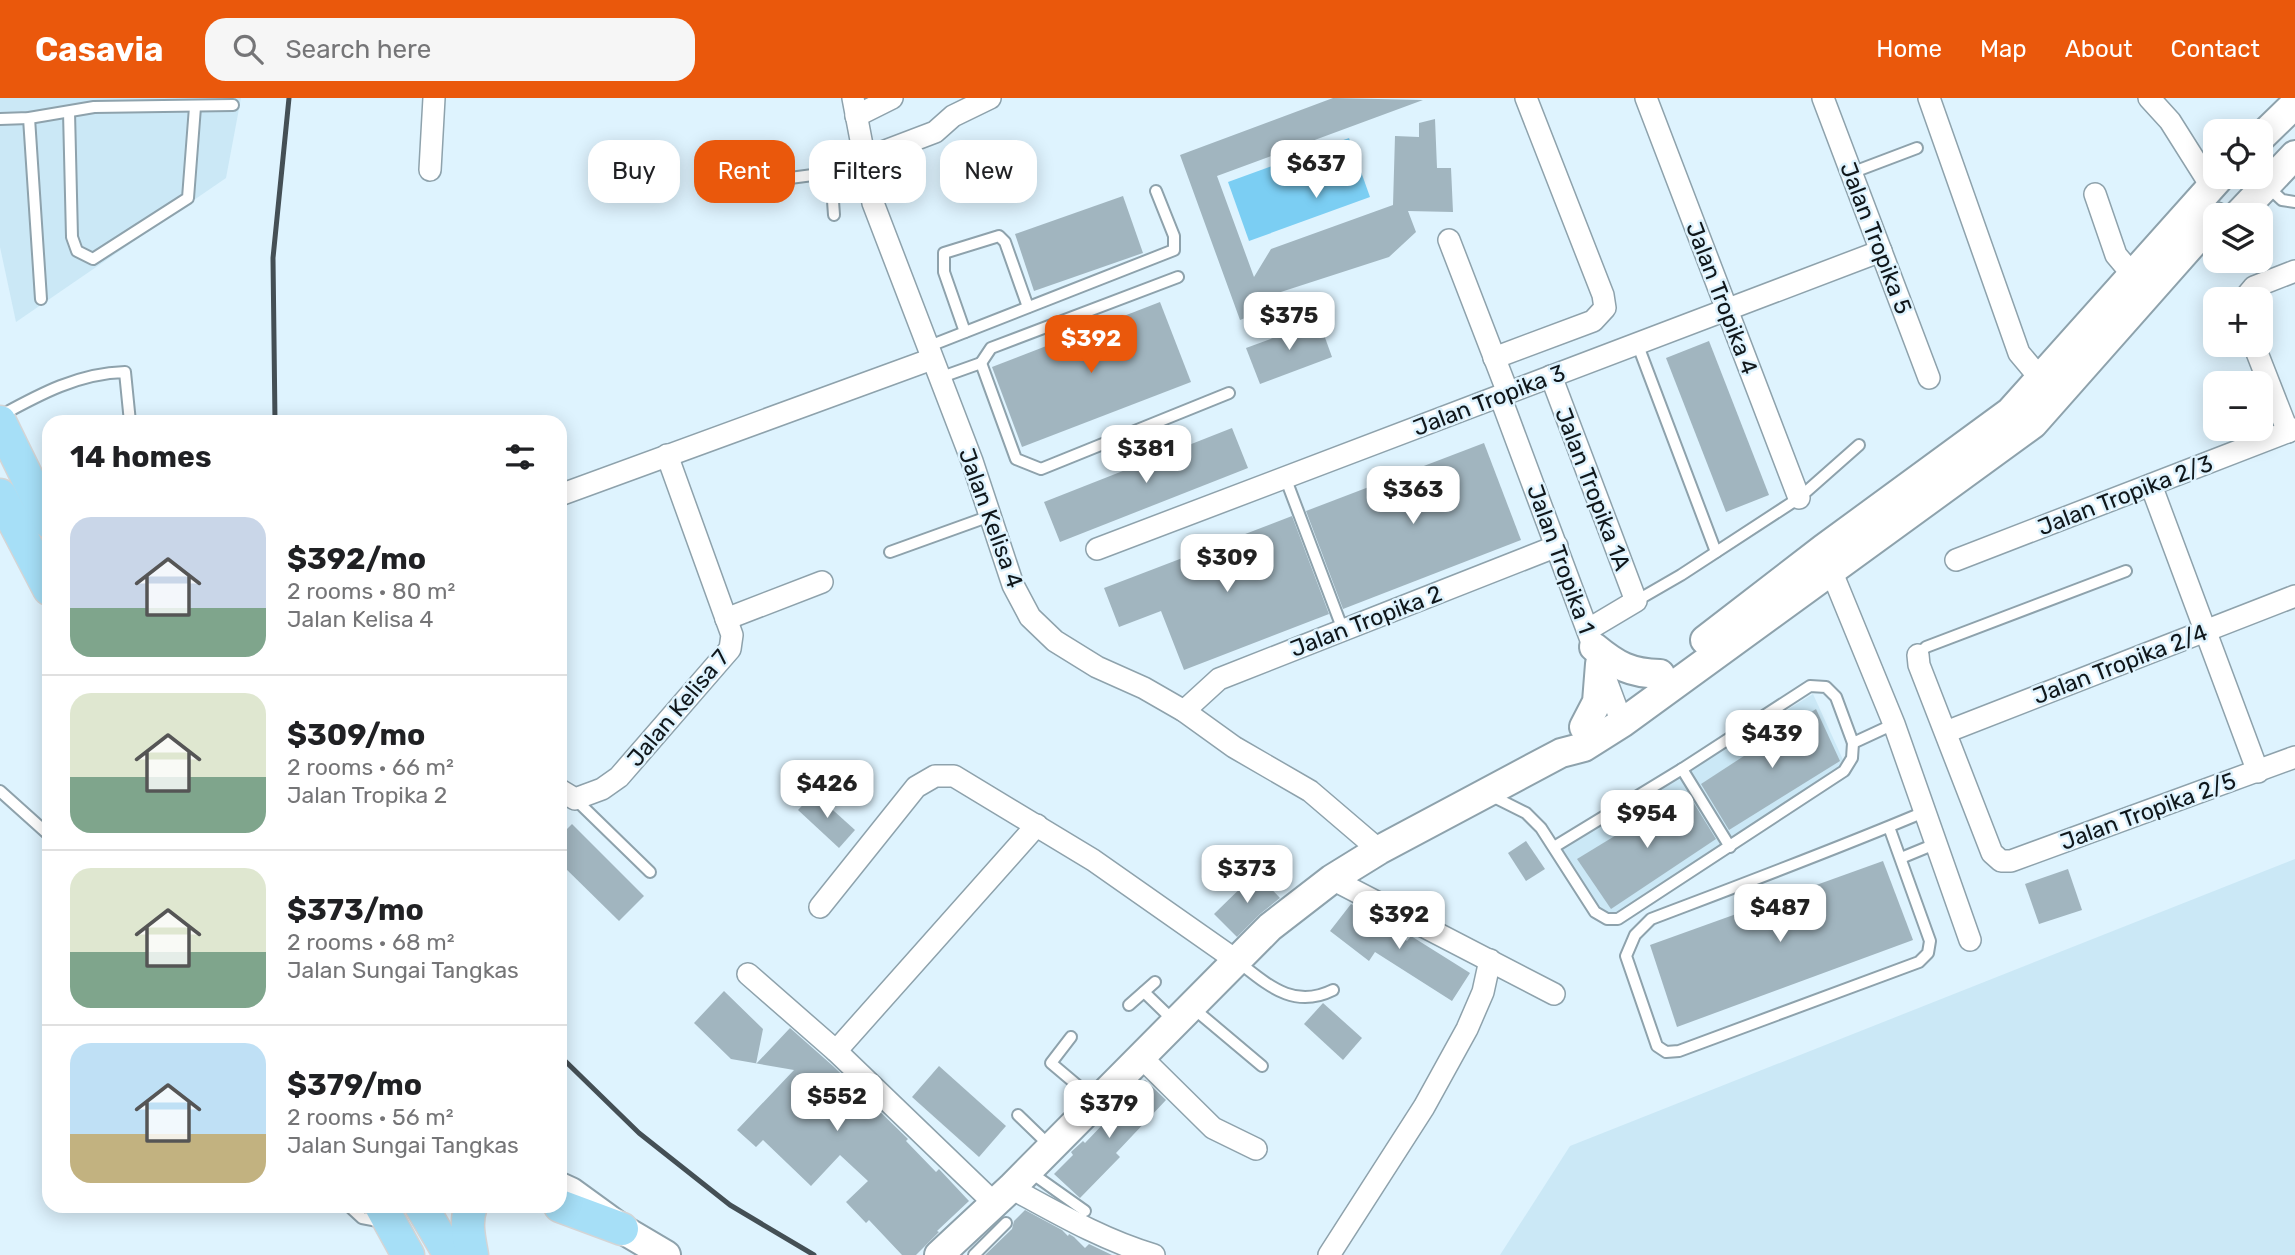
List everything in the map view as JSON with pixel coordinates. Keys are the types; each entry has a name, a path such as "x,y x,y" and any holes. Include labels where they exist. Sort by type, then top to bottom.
{"main road":[{"path":"0,422 42,508"},
{"path":"0,495 42,576"},
{"path":"567,1193 622,1228"},
{"path":"425,1213 450,1255"},
{"path":"469,1213 468,1236 472,1255"},
{"path":"386,1215 408,1255"}],"street":[{"path":"430,170 434,98"},
{"path":"855,107 892,98"},
{"path":"917,140 935,132 953,116 990,98"},
{"path":"1494,358 1593,321 1605,308 1603,295 1526,98"},
{"name":"Jalan Tropika 4","path":"1646,98 1800,498"},
{"name":"Jalan Tropika 5","path":"1823,98 1929,378"},
{"path":"1929,98 2019,353 2040,378"},
{"path":"2149,98 2203,164"},
{"path":"2273,125 2295,104"},
{"name":"Jalan Kelisa 4","path":"855,107 861,140"},
{"path":"2273,161 2295,133"},
{"path":"2273,169 2295,155"},
{"path":"939,1255 1010,1196 1096,1101 1270,927 1338,875 1379,850 1560,753 1584,747 1660,674 2033,424 2210,189"},
{"path":"2231,203 2247,189"},
{"path":"2095,194 2116,256 2143,280 2176,282 2203,253"},
{"name":"Jalan Kelisa 4","path":"873,203 972,461 1013,585 1031,617 1055,642 1097,667 1184,710 1234,747 1310,792 1379,850"},
{"path":"1560,753 1575,733 1584,727 1619,715 1827,560 2010,412 2040,378 2143,280 2203,228"},
{"name":"Jalan Tropika 1","path":"1449,240 1494,358 1557,547 1619,715"},
{"name":"Jalan Tropika 3","path":"1097,549 1881,251"},
{"path":"2254,287 2295,271"},
{"path":"2260,357 2291,430"},
{"path":"567,492 933,361"},
{"name":"Jalan Tropika 1A","path":"1550,376 1636,601"},
{"name":"Jalan Tropika 2/3","path":"1956,560 2291,430"},
{"name":"Jalan Kelisa 7","path":"567,794 602,789 619,777 730,649 732,635 667,455"},
{"path":"2151,485 2258,772"},
{"name":"Jalan Tropika 2","path":"1184,710 1219,679 1557,547"},
{"path":"1827,560 1894,724 1970,940"},
{"path":"726,619 822,582"},
{"name":"Jalan Tropika 2/4","path":"1946,732 2295,596"},
{"path":"1584,727 1597,702 1594,647 1636,601"},
{"path":"1594,647 1623,668 1638,674 1660,674"},
{"path":"1918,655 1919,665 1946,732"},
{"name":"Jalan Tropika 2/5","path":"1946,732 1992,853 2001,862 2011,861 2295,757"},
{"path":"820,907 916,787 935,776 954,776 1093,860 1237,961"},
{"path":"836,1051 1037,825"},
{"path":"1338,875 1554,994"},
{"path":"1329,1255 1424,1107 1467,1028 1483,992 1490,960"},
{"path":"748,974 1010,1196 1150,1254"},
{"path":"1140,1056 1213,1128 1256,1149"},
{"path":"622,1228 666,1255"}],"lane":[{"path":"0,119 29,118 94,107 233,105"},
{"path":"69,111 72,237 77,251 93,259 188,198 195,107"},
{"path":"29,118 41,299"},
{"path":"1851,173 1917,148"},
{"path":"2271,189 2282,200 2295,202"},
{"path":"933,361 965,332 1174,250 1174,236 1156,191"},
{"path":"833,203 834,215"},
{"path":"965,332 944,272 944,253 999,236 1005,242 1028,307"},
{"path":"981,363 991,348 1178,277"},
{"path":"1637,343 1716,552"},
{"path":"933,361 981,363"},
{"path":"981,363 1016,459 1041,469 1229,393"},
{"path":"0,416 44,392 100,373 125,372 129,415"},
{"path":"1636,601 1800,498 1859,445"},
{"path":"1285,477 1343,630"},
{"path":"890,552 990,516"},
{"path":"1918,655 1926,647 2126,571"},
{"path":"1488,793 1526,813 1541,828 1595,912 1607,919 1618,919 1844,771 1852,758 1853,743 1836,697 1826,687 1810,686 1682,769 1554,847"},
{"path":"1853,743 1894,724"},
{"path":"1682,769 1730,848"},
{"path":"0,791 42,829"},
{"path":"567,794 650,872"},
{"path":"1889,827 1930,941 1928,953 1919,962 1679,1051 1666,1052 1657,1046 1626,956 1636,935 1651,919 1924,812"},
{"path":"1901,858 1935,844"},
{"path":"1237,961 1280,992 1305,998 1324,995 1333,990"},
{"path":"1129,1005 1155,982"},
{"path":"1144,992 1262,1066"},
{"path":"1071,1037 1051,1063 1096,1101"},
{"path":"1018,1115 1052,1147"},
{"path":"974,1255 1010,1196 1085,1211"},
{"path":"356,1213 362,1219 386,1215"}],"shaded area":[{"path":"0,98 241,98 226,178 16,322 0,247"},
{"path":"1349,138 1370,197 1249,241 1228,182"},
{"path":"1813,694 1844,762 1841,767 1613,915 1598,909 1561,849"},
{"path":"2295,859 2295,1255 1500,1255 1570,1146"}],"building":[{"path":"1333,98 1423,100 1217,176 1254,277 1271,249 1393,205 1395,136 1419,137 1419,123 1435,119 1437,168 1451,168 1453,212 1408,211 1416,232 1389,257 1262,298 1266,310 1240,320 1180,155"},
{"path":"1123,196 1143,253 1034,291 1015,234"},
{"path":"1160,302 1191,382 1022,447 992,367"},
{"path":"1319,321 1332,357 1260,384 1246,348"},
{"path":"1709,341 1769,495 1726,512 1666,358"},
{"path":"1232,428 1248,468 1060,542 1044,502"},
{"path":"1484,443 1521,540 1343,609 1306,511"},
{"path":"1292,516 1329,614 1184,670 1161,611 1119,627 1104,588"},
{"path":"1816,709 1840,761 1729,830 1701,784"},
{"path":"1687,792 1716,839 1611,909 1577,859"},
{"path":"814,793 855,830 839,848 798,810"},
{"path":"572,824 644,896 619,921 567,870 567,829"},
{"path":"1526,841 1545,869 1526,881 1508,853"},
{"path":"1883,861 1913,940 1677,1027 1650,945"},
{"path":"2068,869 2082,910 2039,924 2025,884"},
{"path":"1256,873 1280,898 1237,937 1214,914"},
{"path":"1351,904 1371,914 1407,941 1411,936 1470,973 1452,1001 1375,952 1369,961 1330,931"},
{"path":"724,991 763,1029 756,1063 731,1059 694,1023"},
{"path":"1323,1003 1362,1038 1343,1060 1304,1024"},
{"path":"790,1028 833,1066 908,1139 906,1141 936,1172 939,1169 969,1201 916,1255 902,1255 869,1220 866,1223 846,1202 868,1181 840,1155 811,1186 763,1140 756,1147 737,1130 794,1070 757,1063"},
{"path":"939,1066 1006,1126 979,1157 912,1097"},
{"path":"1145,1080 1166,1100 1116,1153 1120,1157 1080,1198 1054,1174 1073,1155 1071,1152 1083,1141 1085,1143"},
{"path":"1025,1210 1074,1237 1085,1248 1089,1244 1112,1255 985,1255 1012,1229 1014,1221"}],"railway":[{"path":"275,415 273,258 289,98"},
{"path":"567,1063 639,1133 730,1205 814,1255"}]}
